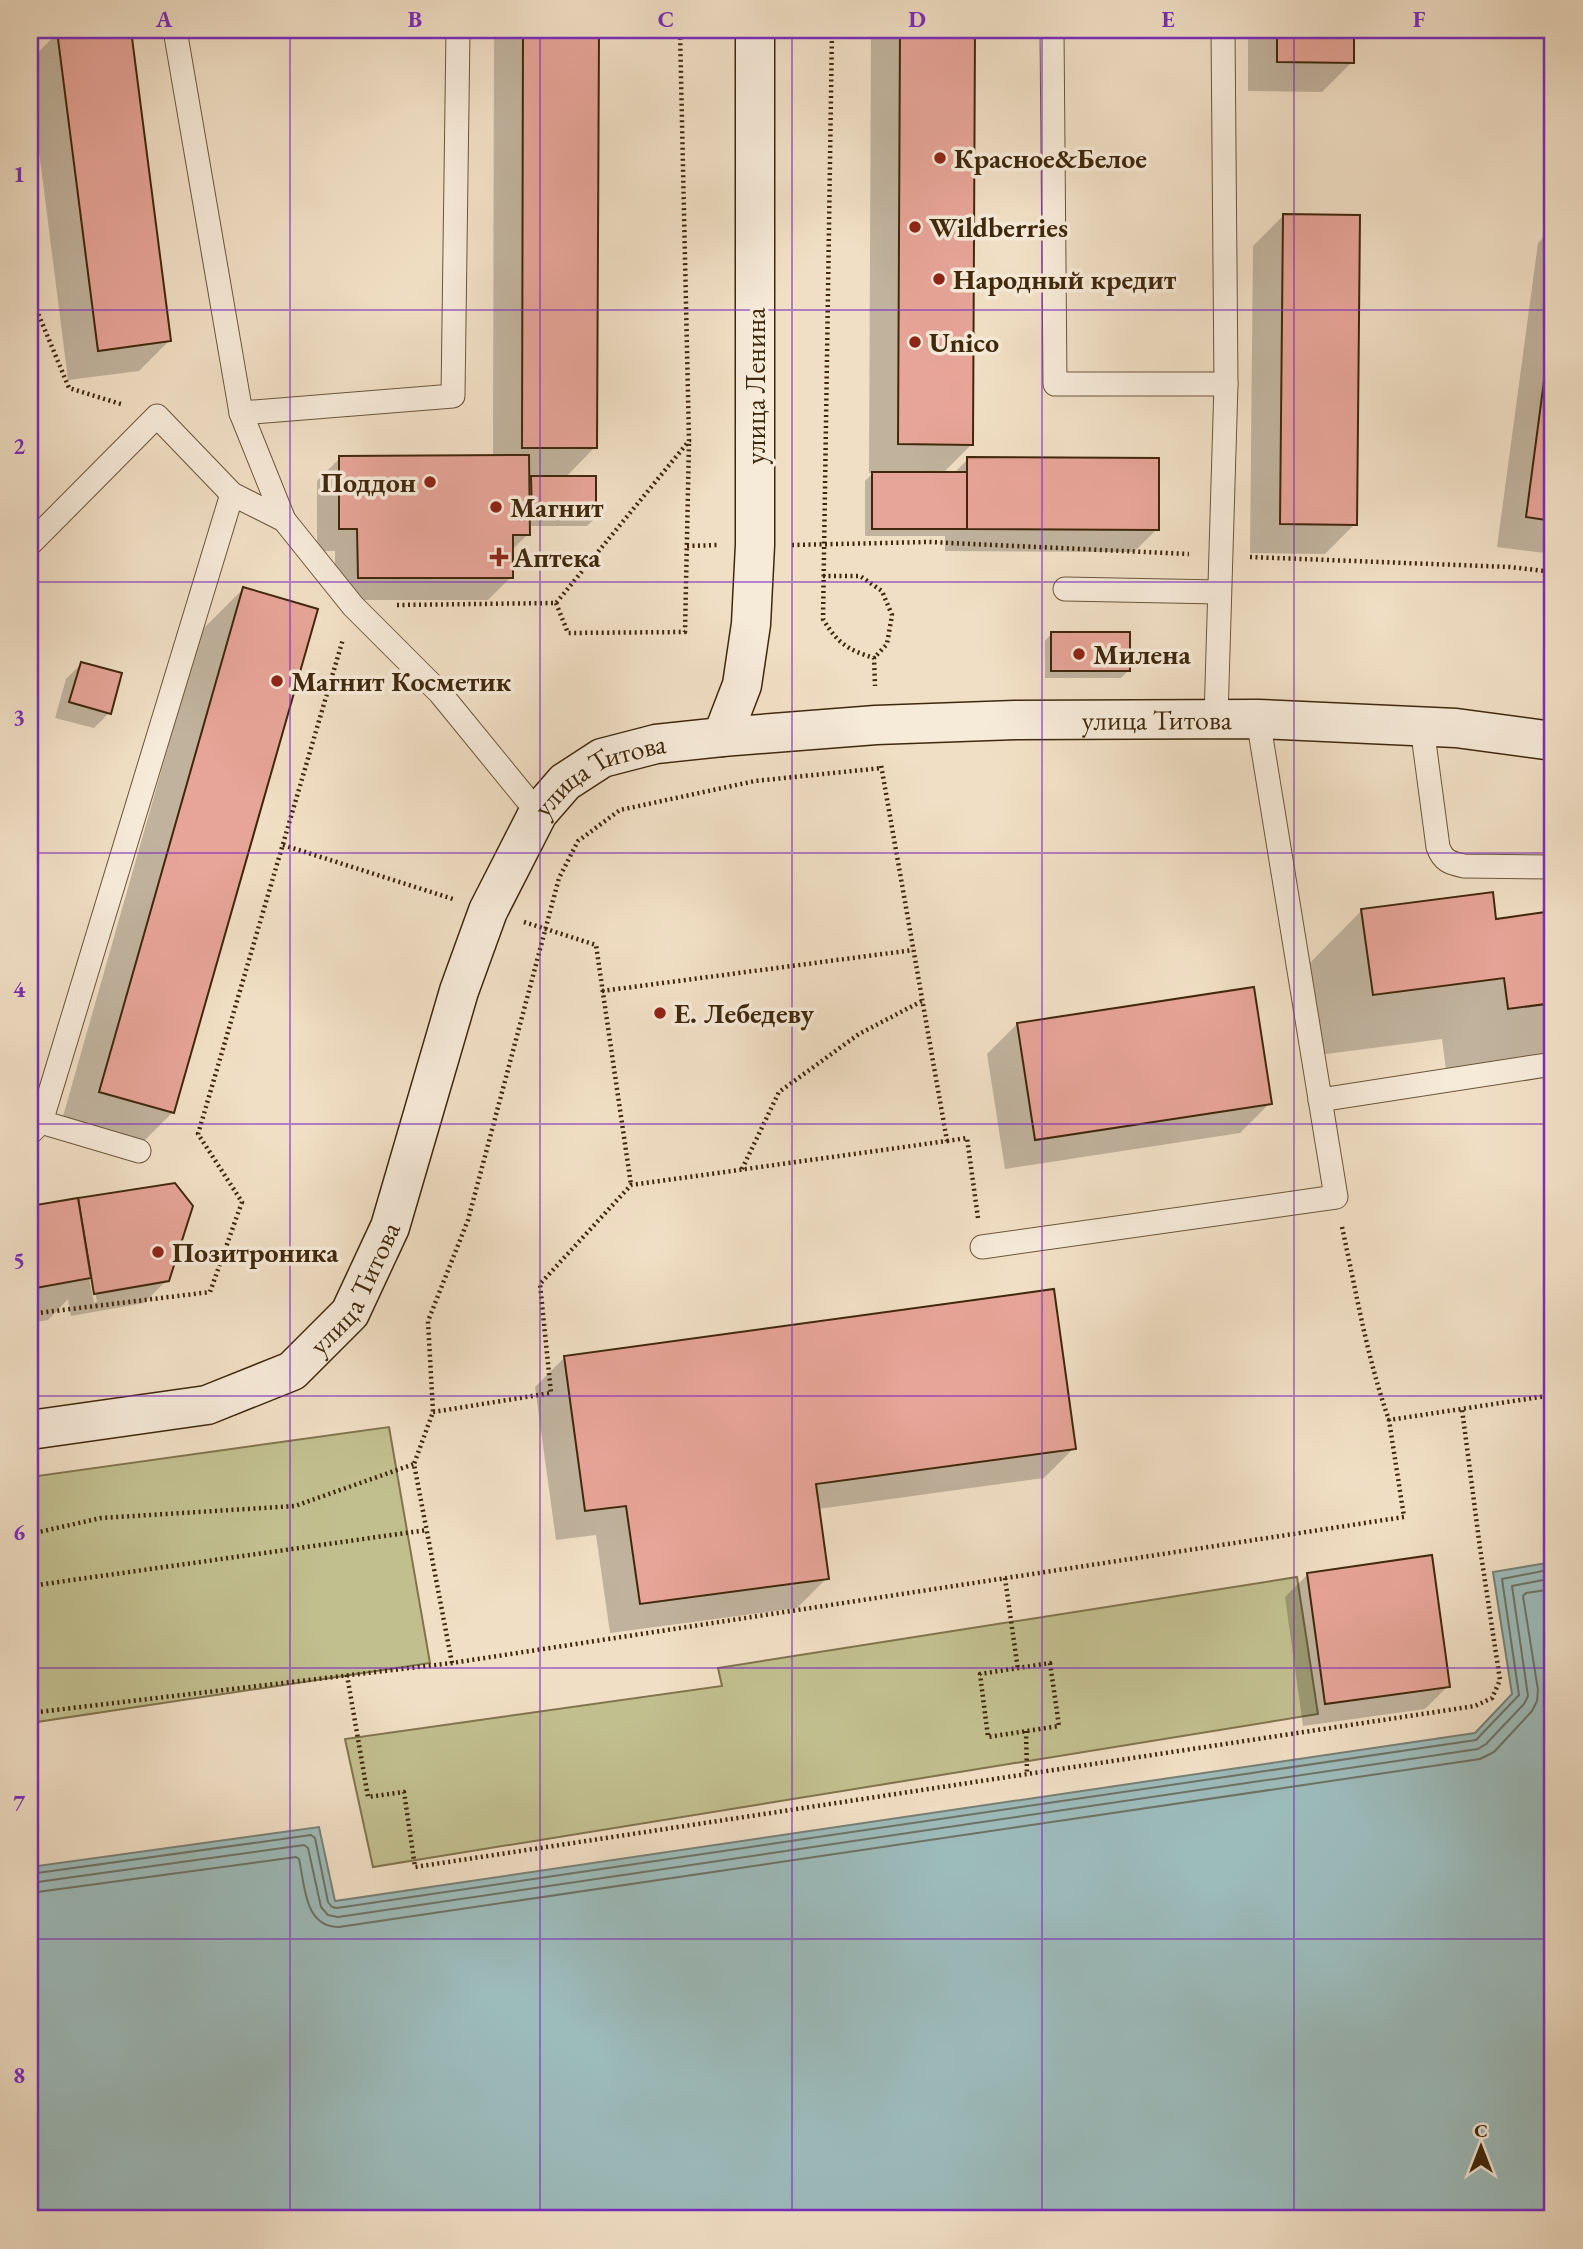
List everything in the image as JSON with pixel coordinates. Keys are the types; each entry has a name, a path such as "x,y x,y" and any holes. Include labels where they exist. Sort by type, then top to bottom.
{"main road":[{"name":"улица Ленина","path":"722,737 742,685 751,624 755,545 755,30"},
{"name":"улица Титова","path":"30,1430 207,1405 292,1371 350,1313 390,1227 459,991 488,911 538,813 565,782 602,758 656,744 722,737 876,725 1014,720 1258,719 1455,728 1553,741"}],"lane":[{"path":"175,30 241,413 284,520 353,606 440,693 538,813"},
{"path":"241,413 453,396 458,30"},
{"path":"1052,30 1055,384 1226,384"},
{"path":"1216,718 1226,384 1223,30"},
{"path":"30,544 157,415 232,494 284,520"},
{"path":"139,1151 35,1128 232,494"},
{"path":"1065,589 1219,592"},
{"path":"982,1247 1336,1197 1258,719"},
{"path":"1422,727 1438,847 1442,857 1449,863 1464,866 1553,867"},
{"path":"1320,1100 1553,1064"}],"path":[{"path":"556,603 568,633 685,632 689,441 680,30"},
{"path":"832,30 823,619 833,635 852,652 874,657"},
{"path":"30,294 69,388 157,415"},
{"path":"30,1314 210,1292 242,1202 198,1134 353,606 556,603 689,441"},
{"path":"823,576 860,576 882,591 892,615 887,644 874,657 876,725 881,768 947,1141"},
{"path":"452,1662 414,1464 433,1412 428,1321 468,1220 559,878 578,841 620,810 755,781 881,768"},
{"path":"603,991 913,950"},
{"path":"742,1170 779,1092 859,1034 922,1001"},
{"path":"433,1412 551,1393 540,1284 631,1185 967,1138 982,1247"},
{"path":"30,1713 452,1662 1404,1517 1390,1420 1364,1330 1336,1197"},
{"path":"1390,1420 1553,1395"},
{"path":"347,1675 368,1797 404,1792 415,1867 1475,1706 1492,1698 1500,1680 1462,1409"},
{"path":"30,1534 101,1518 295,1506 414,1464"},
{"path":"30,1586 427,1530"},
{"path":"1005,1578 1018,1670"},
{"path":"1050,1663 1059,1726 988,1737 980,1674 1018,1670 1050,1663"},
{"path":"1026,1731 1027,1773"}],"shaded area":[{"path":"389,1427 430,1663 30,1723 30,1477"},
{"path":"1297,1577 1318,1714 373,1867 345,1739 722,1686 718,1668"}],"water":[{"path":"1553,1562 1553,2219 30,2219 30,1867 319,1827 335,1901 1475,1733 1512,1694 1493,1572"}],"building":[{"path":"131,30 171,341 98,351 57,31"},
{"path":"523,30 599,30 597,448 522,448"},
{"path":"900,30 975,30 973,445 898,444"},
{"path":"1277,30 1354,30 1354,63 1277,62"},
{"path":"1283,214 1360,215 1357,525 1280,524"},
{"path":"1553,313 1553,521 1526,517"},
{"path":"529,455 530,535 513,535 513,578 358,578 357,529 339,529 339,456"},
{"path":"967,457 1159,458 1159,530 967,529"},
{"path":"872,472 967,472 967,529 872,529"},
{"path":"531,476 596,476 596,519 532,519"},
{"path":"243,587 318,609 174,1113 99,1092"},
{"path":"1051,632 1130,632 1130,671 1051,671"},
{"path":"81,662 122,673 111,714 69,702"},
{"path":"1493,892 1496,919 1553,911 1553,1003 1508,1009 1504,978 1373,995 1361,909"},
{"path":"1254,987 1272,1104 1035,1140 1017,1023"},
{"path":"175,1183 193,1206 169,1281 94,1294 78,1198"},
{"path":"78,1198 91,1278 30,1289 30,1206"},
{"path":"1054,1289 1076,1449 816,1484 829,1579 640,1604 626,1506 585,1511 564,1356"},
{"path":"1432,1555 1450,1687 1325,1704 1307,1573"}],"place":[{"name":"Красное&Белое","path":"940,158"},
{"name":"Wildberries","path":"915,227"},
{"name":"Народный кредит","path":"939,279"},
{"name":"Unico","path":"915,342"},
{"name":"Поддон","path":"430,482"},
{"name":"Магнит","path":"496,507"},
{"name":"Аптека","path":"499,557"},
{"name":"Милена","path":"1079,654"},
{"name":"Магнит Косметик","path":"277,681"},
{"name":"Е. Лебедеву","path":"660,1013"},
{"name":"Позитроника","path":"158,1252"}]}
